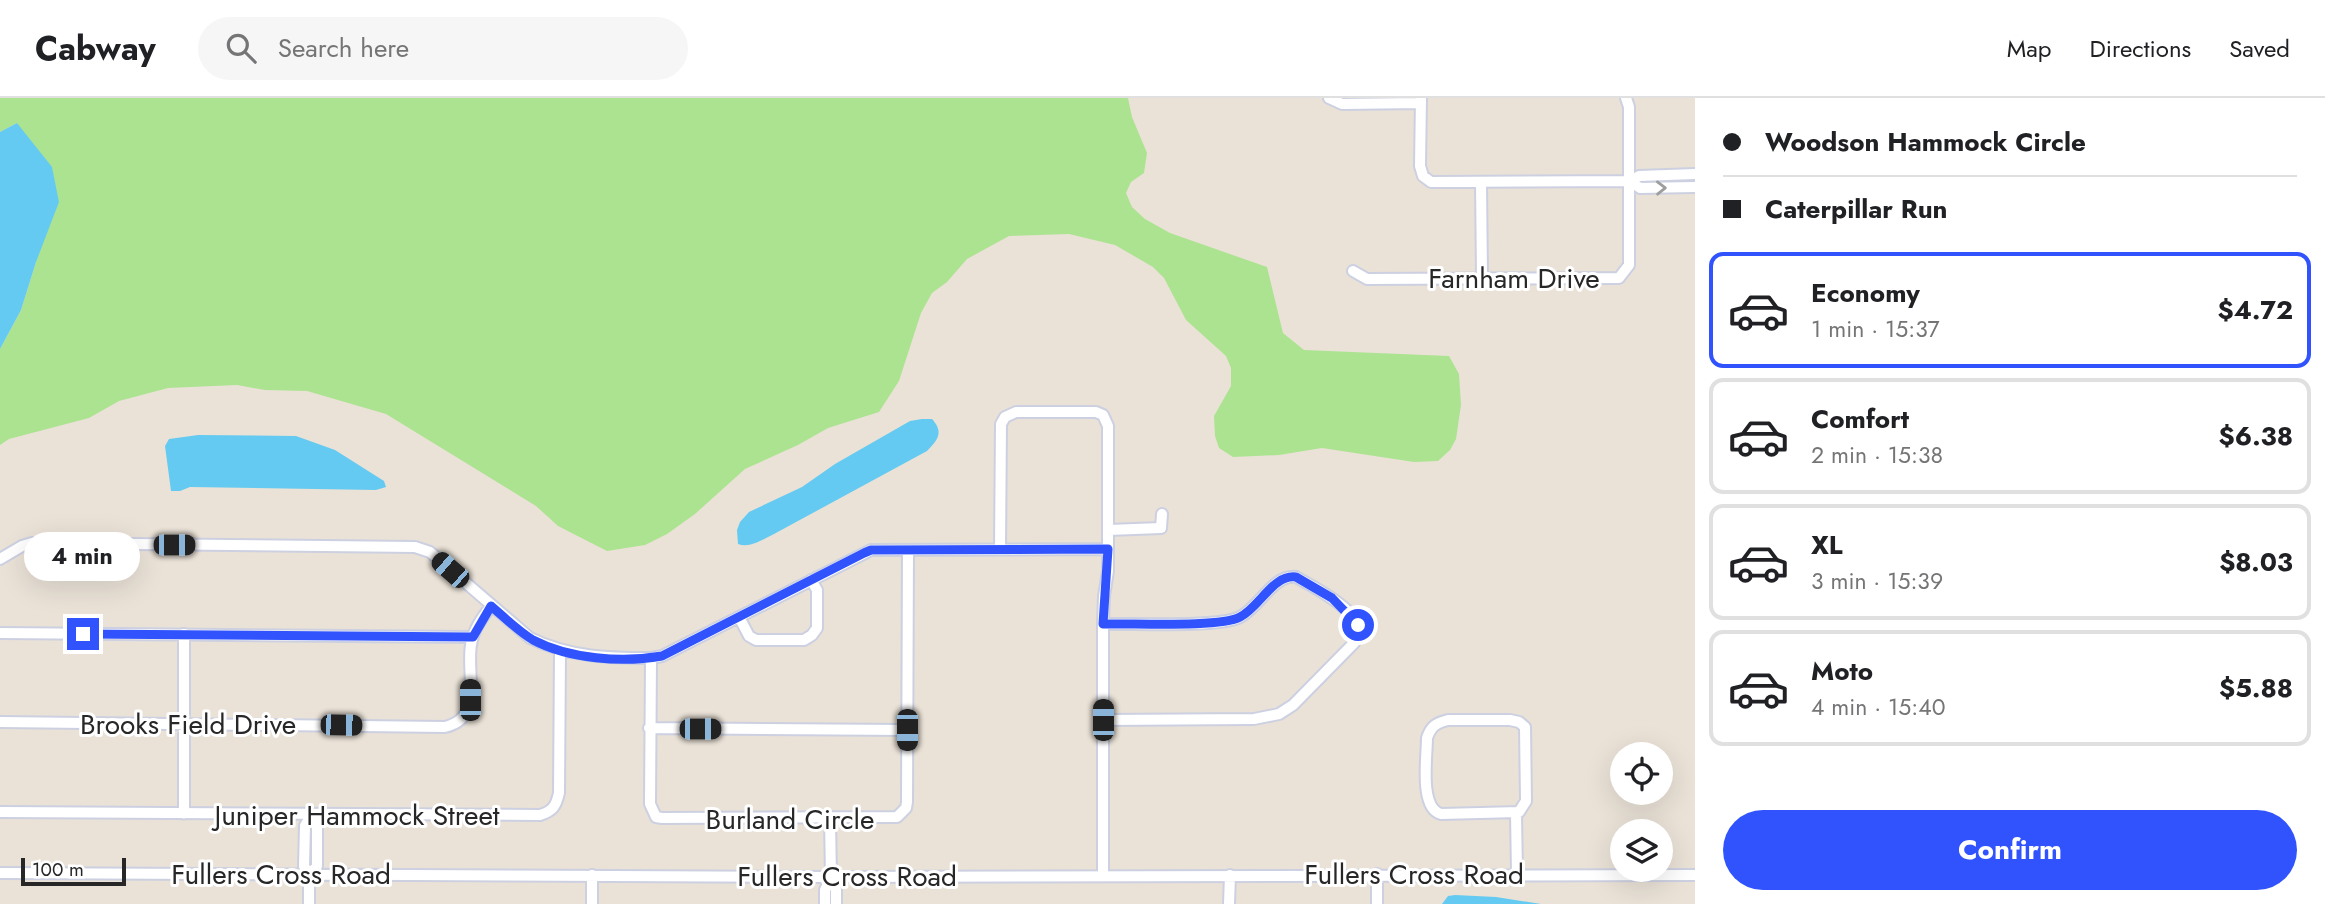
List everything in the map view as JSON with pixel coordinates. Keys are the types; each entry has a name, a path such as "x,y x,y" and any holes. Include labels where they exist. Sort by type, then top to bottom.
{"street":[{"path":"1329,98 1342,104 1422,101 1420,166 1423,176 1431,182 1630,181 1639,176 1695,174"},
{"name":"Farnham Drive","path":"1353,271 1367,279 1619,278 1629,265 1629,107 1626,98"},
{"path":"1630,181 1640,188 1695,187"},
{"path":"1481,182 1482,277"},
{"path":"1000,550 1001,424 1005,416 1016,412 1096,412 1103,415 1108,426 1108,549 1103,624 1103,875"},
{"path":"1108,530 1161,528 1162,514"},
{"path":"0,559 32,543 415,547 430,552 530,638 560,651 618,658 651,658 662,656 871,550 1108,549"},
{"name":"Burland Circle","path":"651,658 650,804 656,817 897,817 906,808 907,802 908,550"},
{"path":"1103,624 1229,622 1251,610 1279,581 1290,576 1332,598 1353,617 1359,632 1354,643 1293,705 1279,714 1254,719 1103,720"},
{"path":"739,617 749,636 756,640 804,640 813,635 817,628 817,590 811,580"},
{"name":"Brooks Field Drive","path":"0,722 445,727 456,724 468,711 473,637 491,606"},
{"path":"0,633 473,637"},
{"path":"184,634 184,814"},
{"name":"Juniper Hammock Street","path":"0,812 531,816 550,812 559,793 560,651"},
{"path":"1448,720 1510,720 1525,727 1526,801 1523,808 1516,813 1434,812 1427,797 1427,738 1430,729 1437,723 1448,720"},
{"path":"649,729 907,730"},
{"path":"1516,813 1517,874"},
{"path":"309,904 309,875 317,866 317,826 311,815"},
{"path":"830,819 831,877 836,890 836,904"},
{"name":"Fullers Cross Road","path":"0,873 831,877 1695,874"},
{"path":"1377,874 1377,904"},
{"path":"592,875 592,904"},
{"path":"1229,904 1230,875"},
{"path":"825,904 825,890 831,877"}],"green space":[{"path":"0,98 1128,98 1132,117 1147,153 1144,173 1131,182 1126,193 1132,207 1145,219 1170,233 1267,267 1283,333 1304,350 1449,356 1459,374 1461,405 1456,439 1450,450 1438,461 1414,462 1322,448 1279,455 1233,457 1219,448 1215,436 1214,416 1231,386 1231,368 1226,356 1186,320 1164,278 1153,267 1115,245 1069,234 1009,236 967,259 947,282 932,293 921,313 899,381 879,412 828,428 745,469 695,514 667,534 645,545 607,551 558,526 536,506 386,414 307,391 265,390 237,385 168,388 119,401 89,418 9,439 0,445 0,349 21,310 36,262 17,123 0,132"}],"water":[{"path":"17,123 52,167 59,202 21,310 0,349 0,132"},
{"path":"932,419 939,432 927,451 761,541 747,545 738,544 737,530 749,512 802,487 835,464 910,421"},
{"path":"198,435 296,436 335,450 384,481 386,487 376,490 190,487 171,491 165,446 169,439"},
{"path":"1448,896 1496,897 1541,904 1442,904"}],"route":[{"path":"83,634 473,637 478,624 491,606 530,638 560,651 576,655 651,658 662,656 871,550 1108,549 1103,624 1229,622 1251,610 1279,581 1290,576 1332,598 1358,625"}]}
